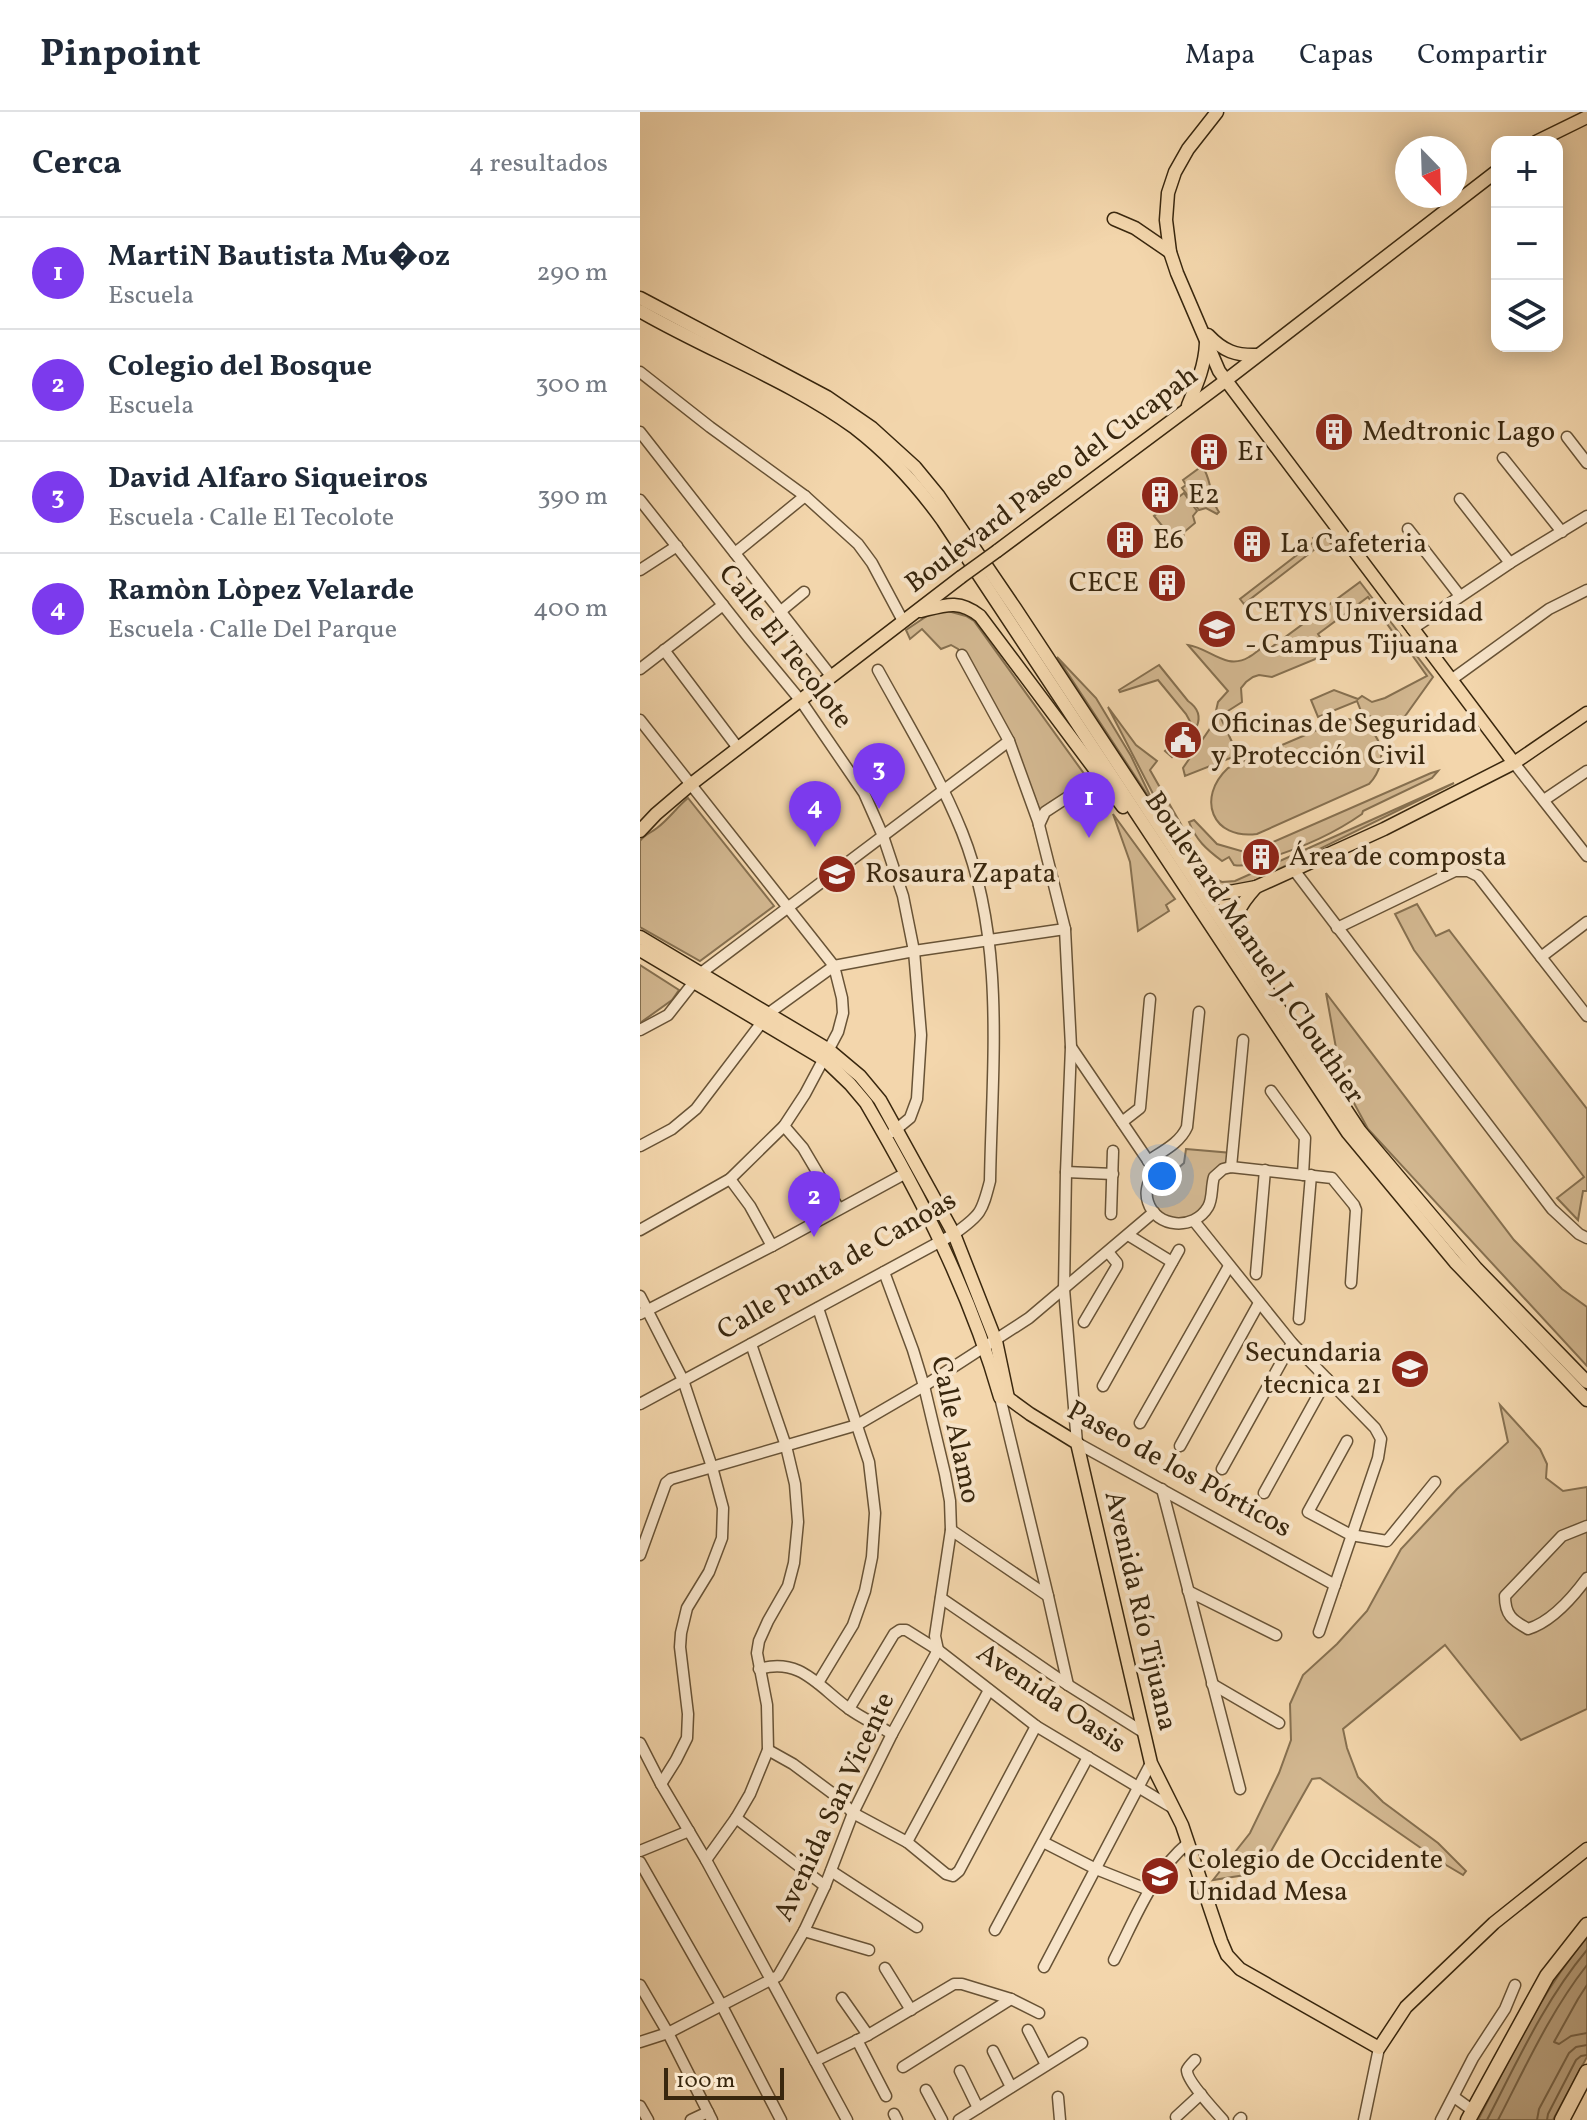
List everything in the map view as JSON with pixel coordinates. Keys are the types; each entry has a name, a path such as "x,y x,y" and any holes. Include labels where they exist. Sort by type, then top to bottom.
{"highway":[{"path":"1470,2115 1547,1976 1587,1925"},
{"path":"1562,2120 1587,2072"}],"main road":[{"path":"1217,112 1188,149 1175,172 1168,193 1166,220 1170,252 1204,335 1225,381 1514,763"},
{"path":"1546,136 1587,117"},
{"name":"Boulevard Paseo del Cucapah","path":"641,828 690,785 831,676 1225,381 1491,176"},
{"path":"1114,219 1135,228 1170,252"},
{"name":"Boulevard Manuel J. Clouthier","path":"640,298 827,397 872,428 915,467 972,544 1360,1131 1476,1268 1587,1382"},
{"name":"Boulevard Manuel J. Clouthier","path":"640,311 822,407 866,437 907,475 943,521 1338,1119 1455,1262 1587,1400"},
{"path":"1204,335 1226,351 1244,356 1258,355"},
{"path":"1187,408 1205,360 1204,335"},
{"path":"914,613 958,604 969,607 980,616 1174,872"},
{"path":"1198,886 1224,893 1256,887 1384,829 1514,763 1587,713"},
{"path":"1241,951 1236,931 1237,912 1256,887"},
{"path":"640,937 698,977 860,1076 880,1100 954,1234 991,1345 1004,1397"},
{"path":"640,950 698,977"},
{"path":"827,1055 866,1103 906,1173 991,1345"},
{"name":"Paseo de los Pórticos","path":"1004,1397 1077,1443"},
{"name":"Avenida Río Tijuana","path":"1077,1443 1151,1763"},
{"name":"Avenida Oasis","path":"1151,1763 1175,1809 1227,1955 1240,1969 1379,2048"},
{"path":"1379,2048 1406,2007 1494,1923 1587,1849"}],"street":[{"path":"640,372 805,496 858,544 872,563 903,621"},
{"path":"640,432 831,676"},
{"path":"1567,437 1587,463"},
{"path":"1503,458 1562,532"},
{"path":"735,553 805,496"},
{"path":"1460,499 1510,563"},
{"name":"Calle El Tecolote","path":"640,500 801,701 864,793 883,836 903,896 914,951 921,1035 917,1099 910,1118 885,1136"},
{"path":"1412,629 1587,516"},
{"path":"1408,529 1460,596"},
{"path":"640,570 677,546"},
{"path":"1451,680 1549,609 1587,590"},
{"path":"781,611 804,592"},
{"path":"640,669 723,605"},
{"path":"664,650 738,748"},
{"name":"Avenida Río Tijuana","path":"962,655 1009,741 1039,825 1065,929 1071,1047 1064,1289 1077,1443"},
{"name":"Calle Punta de Canoas","path":"640,1404 942,1241 972,1222 983,1208 990,1181 994,982 989,941 977,881 963,834 943,789 878,670"},
{"path":"640,720 834,966 843,1013 827,1055 784,1126 730,1179 640,1230"},
{"path":"640,1030 668,1015 698,977 1009,741"},
{"path":"1514,763 1586,853"},
{"path":"1544,800 1587,771"},
{"path":"1039,825 1045,812 1071,795 1095,785 1099,776"},
{"path":"1294,870 1552,1209 1587,1238"},
{"path":"1337,928 1455,871 1468,871 1478,876 1587,1016"},
{"path":"1541,957 1587,922"},
{"path":"640,1146 672,1129 696,1109 765,1017 834,966 1065,929"},
{"path":"1122,1122 1140,1108 1150,999"},
{"path":"1148,1161 1186,1132 1199,1012"},
{"path":"1231,1167 1243,1040"},
{"path":"1071,1047 1153,1169 1146,1191 1148,1202 1161,1219 1182,1224 1202,1216 1208,1207 1214,1177 1231,1167 1332,1178 1356,1210 1351,1283"},
{"path":"1271,1091 1305,1138 1307,1175 1299,1319"},
{"path":"784,1126 803,1148 839,1209"},
{"path":"1111,1214 1113,1151"},
{"path":"1256,1274 1265,1170"},
{"path":"1066,1172 1113,1174"},
{"path":"644,1312 906,1173"},
{"path":"730,1179 750,1206 772,1246"},
{"path":"640,1555 666,1483 677,1477 857,1425 991,1345 1029,1318 1154,1212"},
{"path":"1194,1221 1292,1343 1375,1428 1381,1439 1378,1458 1319,1632"},
{"path":"1128,1235 1172,1262"},
{"path":"1103,1386 1179,1250"},
{"path":"1084,1322 1117,1266 1108,1252"},
{"path":"1140,1423 1229,1266"},
{"name":"Calle Alamo","path":"884,1272 924,1386 950,1501 951,1530 935,1636 938,1650"},
{"path":"640,1296 644,1312 683,1380 723,1508 722,1538 709,1572 687,1608 681,1633 687,1738 661,1784"},
{"path":"1180,1446 1259,1303"},
{"path":"818,1308 869,1462 875,1513 872,1557 865,1591 853,1625 818,1683"},
{"path":"1222,1469 1292,1343"},
{"path":"706,1860 750,1794 768,1750 767,1705 757,1653 759,1641 788,1586 794,1563 795,1484 786,1446 751,1344"},
{"path":"1264,1493 1327,1379"},
{"path":"1004,1397 1068,1685"},
{"path":"1347,1441 1308,1512 1351,1535 1385,1542 1390,1540 1435,1482"},
{"name":"Paseo de los Pórticos","path":"1077,1443 1335,1585"},
{"path":"1162,1489 1240,1789"},
{"path":"1587,1526 1562,1536 1505,1596 1505,1607 1513,1620 1528,1629 1540,1625 1576,1593 1587,1578"},
{"path":"951,1530 1048,1596"},
{"path":"1188,1591 1276,1635"},
{"path":"941,1598 1143,1732"},
{"name":"Avenida Oasis","path":"849,1709 894,1634 906,1630 938,1650 1036,1726 1175,1809"},
{"name":"Avenida San Vicente","path":"772,1981 784,1968 804,1931 853,1813 938,1650"},
{"path":"759,1669 788,1665 818,1683 849,1709 892,1734"},
{"path":"1212,1684 1279,1723"},
{"path":"907,1842 989,1690"},
{"path":"768,1750 793,1764 836,1796 853,1813 907,1842 946,1874 953,1876 959,1871 1036,1726"},
{"path":"640,1743 847,2120"},
{"path":"995,1930 1088,1757"},
{"name":"Avenida Río Tijuana","path":"1044,1967 1151,1763"},
{"path":"736,1818 825,1886"},
{"path":"640,1851 689,1831"},
{"path":"1043,1842 1096,1869 1149,1890"},
{"path":"1114,1960 1149,1890 1188,1843"},
{"path":"640,1862 722,2006 781,2120"},
{"path":"831,1871 917,1927"},
{"path":"804,1931 869,1950"},
{"path":"885,1968 911,2010"},
{"path":"640,2042 668,2033 772,1981"},
{"path":"815,2061 862,2038 954,1984 1011,1999 1039,2013"},
{"path":"640,1985 710,2116 691,2120"},
{"path":"1441,2120 1473,2058 1505,2009 1515,1985"},
{"path":"842,1998 886,2096"},
{"path":"903,2067 1011,1999"},
{"path":"1028,2030 1046,2065"},
{"path":"959,2120 1082,2043"},
{"path":"1364,2120 1379,2048"},
{"path":"993,2051 1011,2087"},
{"path":"1195,2060 1187,2068 1187,2073 1223,2120"},
{"path":"960,2071 978,2108"},
{"path":"926,2090 942,2120"},
{"path":"1176,2117 1201,2094"},
{"path":"1058,2097 1060,2120"},
{"path":"1454,2097 1470,2115"},
{"path":"640,2106 648,2120"}],"shaded area":[{"path":"1213,458 1216,462 1205,471 1219,512 1217,514 1206,508 1199,510 1182,488 1186,485 1183,480"},
{"path":"1184,493 1197,511 1193,516 1195,523 1183,533 1180,541 1168,533 1154,516"},
{"path":"1322,533 1333,546 1325,553 1319,546 1244,604 1240,599"},
{"path":"1360,582 1433,677 1388,740 1380,722 1361,711 1357,701 1318,717 1311,700 1334,690 1358,699 1362,696 1372,702 1427,676 1368,597 1318,634 1325,645 1316,653 1318,658 1272,677 1259,675 1246,682 1241,688 1242,702 1220,716 1238,755 1185,776 1183,768 1213,724 1218,702 1228,691 1188,645 1225,660 1241,661 1265,646 1269,649"},
{"path":"944,610 974,621 1090,782 1049,803 1041,813 1011,738 958,649 951,645 941,649 922,629 910,639 906,630 930,614"},
{"path":"1057,657 1096,698 1131,756 1156,808"},
{"path":"1159,665 1198,715 1195,730 1172,757 1165,751 1192,725 1186,714 1158,680 1119,690"},
{"path":"1108,707 1136,745 1157,761 1150,770 1211,877 1222,882 1235,881 1454,783 1244,886 1224,891 1205,883 1178,842"},
{"path":"1348,719 1368,728 1380,744 1380,764 1369,784 1257,834 1242,834 1220,824 1211,804 1218,780 1228,768"},
{"path":"1438,771 1432,778 1363,811 1351,822 1327,835 1246,865 1234,865 1229,857 1222,861 1202,844 1189,822 1194,820 1217,844 1248,853"},
{"path":"688,798 774,906 700,961 640,927 640,841"},
{"path":"1113,814 1175,899 1166,905 1169,911 1138,931 1130,862"},
{"path":"1417,904 1436,936 1449,930 1587,1109 1587,1191 1583,1191 1578,1220 1557,1198 1584,1177 1414,950 1395,914"},
{"path":"640,965 679,990 672,1000 640,1023"},
{"path":"1326,993 1514,1240 1562,1289 1587,1307 1587,1366 1368,1129 1342,1081"},
{"path":"1186,1149 1232,1153 1231,1167 1218,1173 1210,1202 1182,1224 1154,1212 1147,1182 1152,1172 1177,1169 1184,1163"},
{"path":"1500,1405 1540,1449 1547,1464 1546,1478 1563,1491 1587,1487 1587,1709 1521,1740 1445,1645 1343,1729 1358,1777 1383,1802 1438,1843 1466,1871 1463,1875 1320,1778 1312,1779 1266,1860 1245,1875 1213,1880 1250,1833 1279,1773 1291,1740 1290,1704 1303,1675 1367,1611 1401,1549 1457,1489 1508,1442"}],"water":[{"path":"1587,1937 1587,2057 1553,2120 1478,2120 1541,2002"}],"place":[{"name":"Medtronic Lago","path":"1334,432"},
{"name":"E1","path":"1209,452"},
{"name":"E2","path":"1160,495"},
{"name":"E6","path":"1125,540"},
{"name":"La Cafeteria","path":"1252,544"},
{"name":"CECE","path":"1167,583"},
{"name":"CETYS Universidad - Campus Tijuana","path":"1217,629"},
{"name":"Oficinas de Seguridad y Protección Civil","path":"1183,740"},
{"name":"David Alfaro Siqueiros","path":"879,809"},
{"name":"MartiN Bautista Mu�oz","path":"1089,838"},
{"name":"Ramòn Lòpez Velarde","path":"815,847"},
{"name":"Área de composta","path":"1261,857"},
{"name":"Rosaura Zapata","path":"837,874"},
{"name":"Colegio del Bosque","path":"814,1237"},
{"name":"Secundaria tecnica 21","path":"1410,1369"},
{"name":"Colegio de Occidente Unidad Mesa","path":"1160,1876"}]}
